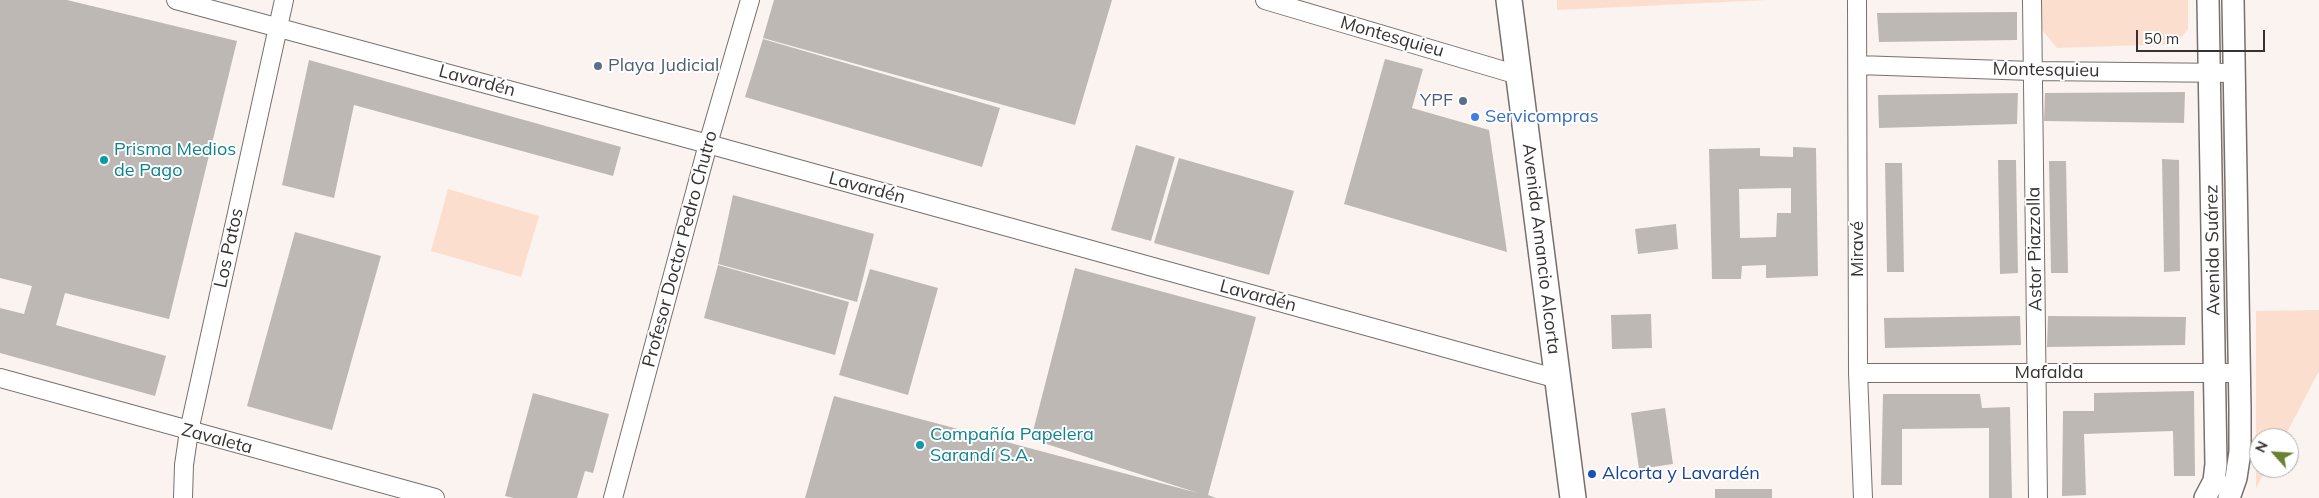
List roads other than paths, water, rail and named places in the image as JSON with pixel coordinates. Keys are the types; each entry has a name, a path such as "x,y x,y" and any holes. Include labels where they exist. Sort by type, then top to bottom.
{"main road":[{"name":"Avenida Amancio Alcorta","path":"1509,0 1573,498"}],"street":[{"name":"Lavardén","path":"176,0 708,144 1558,379"},
{"name":"Los Patos","path":"183,498 184,466 189,431 284,0"},
{"name":"Profesor Doctor Pedro Chutro","path":"613,498 708,144 750,0"},
{"name":"Montesquieu","path":"1265,0 1518,75"},
{"name":"Miravé","path":"1857,0 1858,373 1863,498"},
{"name":"Astor Piazzolla","path":"2032,0 2038,498"},
{"name":"Avenida Suárez","path":"2204,498 2214,481 2216,464 2216,373 2208,0"},
{"name":"Avenida Suárez","path":"2229,498 2236,478 2240,452 2232,0"},
{"name":"Montesquieu","path":"1858,65 2032,71 2234,73"},
{"name":"Mafalda","path":"1858,373 2240,373"},
{"name":"Zavaleta","path":"0,378 435,498"}],"place":[{"name":"Playa Judicial","path":"598,66"},
{"name":"YPF","path":"1463,101"},
{"name":"Servicompras","path":"1475,117"},
{"name":"Prisma Medios de Pago","path":"104,160"},
{"name":"Compañía Papelera Sarandí S.A.","path":"920,445"},
{"name":"Alcorta y Lavardén","path":"1592,474"}]}
